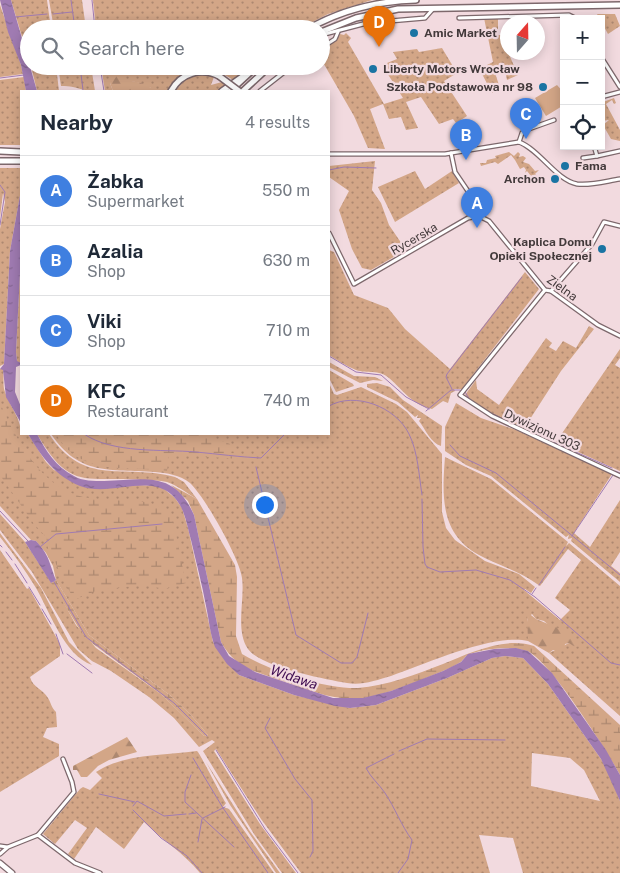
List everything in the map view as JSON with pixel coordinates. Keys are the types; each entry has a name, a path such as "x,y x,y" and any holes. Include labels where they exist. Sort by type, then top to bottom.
{"main road":[{"path":"327,20 346,11 366,6 416,0"},
{"path":"330,28 344,21 373,13 435,7 620,5"},
{"path":"172,90 179,81 188,75"},
{"path":"216,75 240,90"},
{"path":"224,90 246,75"},
{"path":"231,90 248,75"},
{"path":"242,90 260,75"},
{"path":"0,151 20,152"},
{"path":"0,161 20,161"}],"street":[{"path":"330,32 381,21 425,18 435,7"},
{"path":"459,18 560,16"},
{"path":"330,42 335,39 338,31"},
{"path":"603,60 620,87"},
{"path":"261,90 280,75"},
{"path":"605,96 620,92"},
{"path":"519,142 522,133 526,130 554,120"},
{"path":"330,154 408,156 451,153 519,142 530,148 573,183 587,184 620,179"},
{"path":"595,150 597,156"},
{"path":"583,158 620,151"},
{"path":"451,153 455,172 476,203"},
{"name":"Rycerska","path":"330,235 354,284 468,218 476,216 485,218"},
{"name":"Zielna","path":"485,218 545,290 551,291 598,325 620,336"},
{"path":"551,291 592,244 604,222 620,226"},
{"name":"Dywizjonu 303","path":"545,290 460,394 492,416 620,476"},
{"path":"0,854 8,847 38,835 74,792 62,758"},
{"path":"38,835 75,863 100,873"},
{"path":"0,846 8,847"},
{"path":"0,863 12,873"}],"green space":[{"path":"11,0 47,0 50,20 20,20 20,30"},
{"path":"49,0 82,0 85,20 52,20"},
{"path":"93,0 372,0 328,14 316,20 95,20"},
{"path":"0,5 20,62 20,74 0,77"},
{"path":"615,14 620,26 608,34 605,29 605,15 598,15"},
{"path":"484,18 498,18 500,60 511,60 518,75 507,80 505,71 500,67 497,69 496,76 500,88 492,93 481,72 485,70 483,67 493,62"},
{"path":"346,33 351,38 348,42 384,104 403,98 382,65 397,59 393,52 417,49 419,52 442,48 457,73 444,81 467,116 456,123 453,119 439,124 421,97 406,102 418,128 406,130 401,117 389,119 383,104 370,109 385,149 368,148 354,116 330,75 330,45 336,41 340,34 344,35"},
{"path":"33,75 57,75 59,90 37,90"},
{"path":"59,75 92,75 95,90 70,86 61,86"},
{"path":"102,75 183,75 174,82 170,90 151,90 146,85 126,81 110,83 113,90 105,90"},
{"path":"205,75 214,77 211,85 222,82 227,86 221,90 176,90 186,79"},
{"path":"226,75 240,75 234,81"},
{"path":"117,76 120,76 145,84 151,90 113,90 110,83"},
{"path":"24,77 26,90 20,90 20,145 0,145 0,80"},
{"path":"557,85 560,88 560,107 546,116 535,98"},
{"path":"614,98 616,103 614,104 612,100 606,104 620,130 620,141 611,139 605,128 605,123 609,120 605,120 605,101"},
{"path":"509,152 514,156 518,152 520,154 519,157 523,156 526,158 523,162 529,164 535,171 539,170 535,174 538,177 537,179 527,171 525,173 524,167 520,169 511,155 498,164 495,162 481,166 480,163 486,163 487,160 496,158 495,156"},
{"path":"375,161 372,190 381,203 389,225 406,250 371,270 362,268 352,249 339,210 349,191 330,178 330,166"},
{"path":"0,168 20,168 20,196 10,251 4,364 0,366 0,229 5,202 3,193 0,217"},
{"path":"415,171 425,189 452,171 459,183 395,222 378,187"},
{"path":"330,250 334,252 354,295 388,308 405,329 450,369 525,272 539,289 462,389 454,389 455,391 451,393 448,403 443,401 432,409 425,407 413,401 385,375 356,370 330,356"},
{"path":"20,273 20,363 17,362"},
{"path":"589,326 594,329 561,371 523,430 494,416 465,395 476,380 477,389 499,405 546,338 552,343 549,347 556,351 563,341 576,348"},
{"path":"620,349 620,358 615,365 620,368 620,471 556,442"},
{"path":"330,363 354,376 375,377 383,381 373,380 360,383 330,368"},
{"path":"0,369 3,369 4,389 19,422 20,435 29,435 46,462 54,470 97,489 139,485 158,486 175,498 182,508 188,528 213,642 239,675 294,695 350,708 376,705 447,678 492,658 505,656 523,658 548,684 601,759 610,775 620,801 620,873 523,873 513,838 479,835 490,873 301,873 261,819 216,749 214,751 260,824 296,873 282,873 254,834 203,751 215,742 212,740 199,747 174,718 149,697 111,671 92,661 78,649 32,572 0,530 0,514 25,542 60,596 76,625 96,648 161,694 204,736 208,735 171,696 89,635 56,580 53,566 46,553 36,541 31,540 0,506","holes":["532,753 570,758 584,770 600,801 531,786"]},
{"path":"330,371 354,386 336,392 330,380"},
{"path":"377,383 390,387 403,400 442,426 441,446 428,435 419,421 421,418 417,418 418,415 415,417 398,402 367,387 367,384"},
{"path":"330,385 334,394 337,395 361,387 396,404 407,412 442,454 442,512 446,528 455,540 485,561 519,574 535,587 531,593 524,590 560,620 570,610 555,598 581,560 568,549 540,586 518,573 479,555 466,546 457,536 450,525 444,500 445,457 491,479 568,542 566,546 569,543 620,586 620,716 549,653 569,643 544,621 536,619 532,614 527,619 530,628 528,641 497,641 479,645 375,681 352,684 324,679 279,667 266,661 248,649 244,641 241,624 243,587 240,569 229,543 213,514 190,483 178,476 169,474 97,468 84,464 62,448 52,435 330,435"},
{"path":"0,403 14,432 31,460 54,483 67,491 83,497 147,503 156,505 168,513 176,535 186,583 165,589 143,585 98,590 74,600 48,548 46,537 34,524 0,475"},
{"path":"456,403 481,418 516,430 612,474 574,533 590,547 620,500 620,552 611,566 620,573 620,582 571,541 572,538 568,539 569,535 566,537 491,476 466,465 445,451 445,427"},
{"path":"38,435 50,435 63,451 77,462 91,468 156,473 175,477 184,482 197,499 175,485 164,481 81,477 60,465 49,453"},
{"path":"57,435 206,435 230,444 231,453 252,456 253,460 169,454 167,471 119,468 91,463 78,457 66,448"},
{"path":"171,485 197,499 235,565 237,577 236,636 242,654 268,667 298,678 330,686 358,688 401,679 476,651 500,644 523,643 534,646 620,725 620,775 591,727 563,687 537,658 521,649 489,649 474,653 451,667 393,691 353,699 332,697 247,668 233,658 221,642 194,515 188,501"},
{"path":"0,533 41,588 69,642 92,665 82,660 66,643 36,588 0,537"},
{"path":"0,550 27,589 29,588 60,644 60,656 30,677 33,684 46,695 56,712 57,727 47,728 43,737 59,744 59,756 0,792"},
{"path":"56,580 89,635 171,696 208,735 204,736 161,694 85,638 51,583"},
{"path":"527,612 536,619 565,631 575,638 579,646 575,647 569,643 565,644 564,650 553,650 549,653 528,641"},
{"path":"127,737 137,752 109,760 98,766 87,777 81,777 77,770 73,770 73,766"},
{"path":"197,751 226,803 223,807 229,809 274,873 200,873 187,859 144,822 124,849 96,827 74,859 68,854 87,828 75,820 55,844 43,834 80,789 83,787 90,790 102,778 96,772 107,766 132,758"},
{"path":"206,762 249,830 280,873 276,873 230,805"}],"water":[{"path":"0,0 11,0 20,32 20,62 8,32"},
{"path":"23,75 32,75 37,90 26,90"},
{"path":"20,196 20,273 16,352 17,361 20,362 20,365 16,367 15,392 20,404 20,421 6,397 3,370 0,369 4,364 10,251"},
{"path":"29,435 38,435 57,463 77,478 96,481 145,479 168,484 177,491 186,501 194,515 221,642 229,656 255,672 333,698 363,698 391,691 443,671 461,662 468,654 494,649 516,648 528,651 552,673 606,750 620,775 620,801 601,759 548,684 523,658 505,656 492,658 447,678 376,705 350,708 294,695 239,675 227,664 215,647 186,519 181,507 172,495 161,488 148,486 93,489 80,486 56,471 38,450"},
{"path":"36,541 47,555 56,580 51,583 25,542"}],"waterway":[{"path":"71,0 74,20"},
{"path":"92,0 94,20"},
{"path":"53,14 72,12"},
{"path":"15,17 47,14"},
{"path":"0,78 24,75"},
{"path":"81,75 83,90"},
{"path":"101,75 104,90"},
{"path":"330,170 344,167 376,168"},
{"path":"0,185 5,192 0,225"},
{"path":"452,389 446,377 447,374 522,277"},
{"path":"330,357 356,372 381,375 406,397 429,409"},
{"path":"426,411 451,390 460,390"},
{"path":"465,392 470,400"},
{"path":"330,406 351,400 362,401 374,404 395,416 403,424 412,441 418,464 422,495"},
{"path":"484,409 490,412"},
{"path":"493,414 526,430"},
{"path":"528,431 612,468"},
{"path":"86,435 109,445 123,448 261,458 284,435"},
{"path":"450,445 460,456 496,473 620,575"},
{"path":"256,467 296,635 341,663 352,663 357,657 368,613"},
{"path":"615,471 620,473"},
{"path":"572,536 613,475"},
{"path":"422,499 423,547 427,567 440,572 476,570 510,580 535,597 611,663 620,665"},
{"path":"0,511 28,541"},
{"path":"40,547 56,534 162,524"},
{"path":"539,585 565,547"},
{"path":"6,552 12,560"},
{"path":"15,564 27,583"},
{"path":"53,580 86,637 174,703 207,736"},
{"path":"29,587 40,605"},
{"path":"532,594 536,588"},
{"path":"42,609 51,624"},
{"path":"56,634 63,654"},
{"path":"67,654 92,673"},
{"path":"270,718 265,728 295,779 312,800 313,851 310,857"},
{"path":"399,751 427,739 505,740"},
{"path":"216,750 265,829 298,873"},
{"path":"394,754 366,768 385,793 412,840 408,859 398,873"},
{"path":"193,758 223,808 268,873"},
{"path":"191,775 185,792 185,802 234,847"},
{"path":"99,794 135,802"},
{"path":"133,806 137,801 164,816 186,814"},
{"path":"203,818 225,807"},
{"path":"133,810 161,838 187,856 202,873"},
{"path":"189,814 196,813"},
{"path":"198,842 202,819"}],"place":[{"name":"Amic Market","path":"414,33"},
{"name":"KFC","path":"379,47"},
{"name":"Liberty Motors Wrocław","path":"373,69"},
{"name":"Szkoła Podstawowa nr 98","path":"543,87"},
{"name":"Viki","path":"526,139"},
{"name":"Azalia","path":"466,160"},
{"name":"Fama","path":"565,166"},
{"name":"Archon","path":"555,179"},
{"name":"Żabka","path":"477,228"},
{"name":"Kaplica Domu Opieki Społecznej","path":"602,249"}],"water label":[{"name":"Widawa","path":"294,677"}]}
